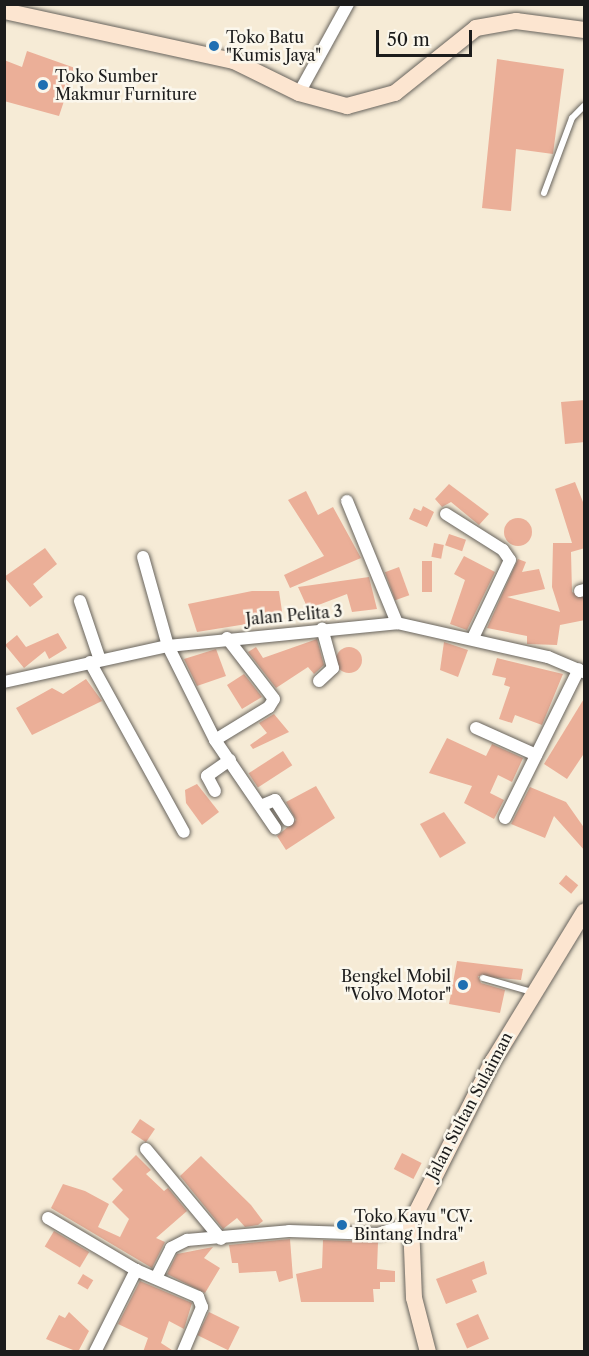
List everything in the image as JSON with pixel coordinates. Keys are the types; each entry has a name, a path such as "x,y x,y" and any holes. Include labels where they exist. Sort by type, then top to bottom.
{"main road":[{"path":"4,11 234,61 298,93 347,106 374,102 395,93 461,36 493,23 585,30"},
{"name":"Jalan Sultan Sulaiman","path":"428,1352 414,1298 411,1223 443,1150 531,992 585,912"}],"street":[{"path":"298,93 348,4"},
{"path":"347,501 398,623"},
{"path":"446,514 503,550 510,560 472,638"},
{"path":"143,557 168,646 215,740 263,805 275,828"},
{"path":"80,601 95,661 184,832"},
{"name":"Jalan Pelita 3","path":"4,682 168,646 322,628 398,623 472,638 582,670"},
{"path":"319,681 333,668 322,628"},
{"path":"215,740 269,707 274,699 227,638"},
{"path":"505,818 582,670"},
{"path":"476,728 536,755"},
{"path":"215,791 207,776 230,760"},
{"path":"263,805 275,800 288,820"},
{"path":"147,1149 221,1239"},
{"path":"48,1218 136,1270 201,1302 183,1352"},
{"path":"156,1278 178,1243 289,1231 378,1234 411,1223"},
{"path":"94,1352 136,1270"}],"lane":[{"path":"544,193 572,118 585,106"},
{"path":"483,978 531,992"}],"building":[{"name":"Toko Sumber Makmur Furniture","path":"27,51 75,68 59,116 4,101 4,60 22,67"},
{"path":"497,59 564,69 553,154 516,149 511,211 482,208"},
{"path":"585,400 585,442 565,444 561,402"},
{"path":"575,482 585,507 585,548 571,552 572,592 585,598 585,620 560,625 557,645 527,644 527,636 487,628 518,559 526,562 522,572 539,569 545,589 507,597 560,612 552,587 553,543 572,543 555,489"},
{"path":"449,484 489,514 479,525 451,502 442,507 435,499"},
{"path":"306,491 318,515 333,507 361,558 290,588 284,575 324,556 288,500"},
{"path":"423,506 434,512 427,527 409,519 414,508 421,511"},
{"path":"518,518 528,522 532,532 528,542 518,546 508,542 504,532 508,522"},
{"path":"449,534 466,540 462,551 445,545"},
{"path":"434,543 444,545 441,559 431,557"},
{"path":"45,548 57,564 33,584 43,597 30,607 4,577"},
{"path":"464,556 495,572 467,630 450,624 465,580 454,574"},
{"path":"422,561 432,561 432,592 422,592"},
{"path":"399,567 409,595 395,600 385,572"},
{"path":"369,577 377,609 352,612 347,594 308,609 298,587"},
{"path":"252,591 279,591 283,618 197,632 188,604"},
{"path":"58,633 67,648 49,659 45,651 24,668 5,645 17,635 26,647"},
{"path":"317,639 324,665 314,674 308,667 276,688 248,652 256,647 263,658"},
{"path":"444,642 468,650 458,677 440,670"},
{"path":"349,647 358,651 362,660 358,669 349,673 340,669 336,660 340,651"},
{"path":"216,649 226,676 197,686 184,659"},
{"path":"497,658 563,674 542,725 515,715 512,723 499,719 510,687 504,685 506,678 492,675"},
{"path":"244,674 262,697 242,709 227,685"},
{"path":"86,679 102,701 32,735 16,708 52,688 63,694"},
{"path":"585,697 585,752 567,779 544,764"},
{"path":"274,714 289,732 253,749 250,745 267,733 259,723"},
{"path":"447,738 486,756 492,744 523,758 512,782 498,775 490,793 504,800 494,819 464,803 472,786 429,773"},
{"path":"283,751 292,765 258,788 249,773"},
{"path":"197,784 219,812 202,825 186,803 185,790"},
{"path":"316,786 335,818 286,850 277,836 296,820 286,802"},
{"path":"530,787 566,802 585,829 585,851 554,816 545,838 511,824"},
{"path":"444,812 466,843 440,858 420,824"},
{"path":"566,875 578,885 571,894 559,883"},
{"path":"457,961 523,969 521,980 478,976 481,983 505,990 500,1013 449,1004"},
{"path":"140,1119 155,1129 146,1142 131,1132"},
{"path":"402,1153 422,1163 413,1179 394,1169"},
{"path":"136,1155 151,1170 146,1174 164,1191 168,1188 187,1211 156,1238 165,1242 152,1268 51,1208 63,1184 85,1191 109,1204 98,1227 120,1237 129,1219 112,1202 123,1190 112,1179"},
{"path":"201,1156 251,1205 263,1221 258,1225 245,1227 237,1218 223,1229 180,1176"},
{"path":"54,1231 89,1252 80,1268 45,1246"},
{"path":"290,1239 293,1278 279,1282 276,1271 239,1273 238,1263 232,1263 229,1245"},
{"path":"323,1240 378,1242 377,1269 395,1271 395,1282 380,1282 380,1289 373,1289 374,1302 301,1302 296,1274 322,1268"},
{"path":"213,1247 204,1258 220,1268 205,1293 167,1274 177,1254"},
{"path":"484,1261 487,1274 472,1280 477,1292 446,1304 436,1279"},
{"path":"83,1274 93,1280 88,1290 77,1283"},
{"path":"140,1281 192,1303 184,1329 169,1321 161,1343 175,1352 143,1352 148,1338 118,1324"},
{"path":"69,1312 89,1331 78,1352 46,1339 59,1315 65,1318"},
{"path":"209,1312 240,1327 228,1350 198,1335"},
{"path":"478,1314 489,1339 467,1348 456,1324"}],"place":[{"name":"Toko Batu \"Kumis Jaya\"","path":"214,46"},
{"name":"Toko Sumber Makmur Furniture","path":"43,85"},
{"name":"Bengkel Mobil \"Volvo Motor\"","path":"463,985"},
{"name":"Toko Kayu \"CV. Bintang Indra\"","path":"342,1225"}]}
